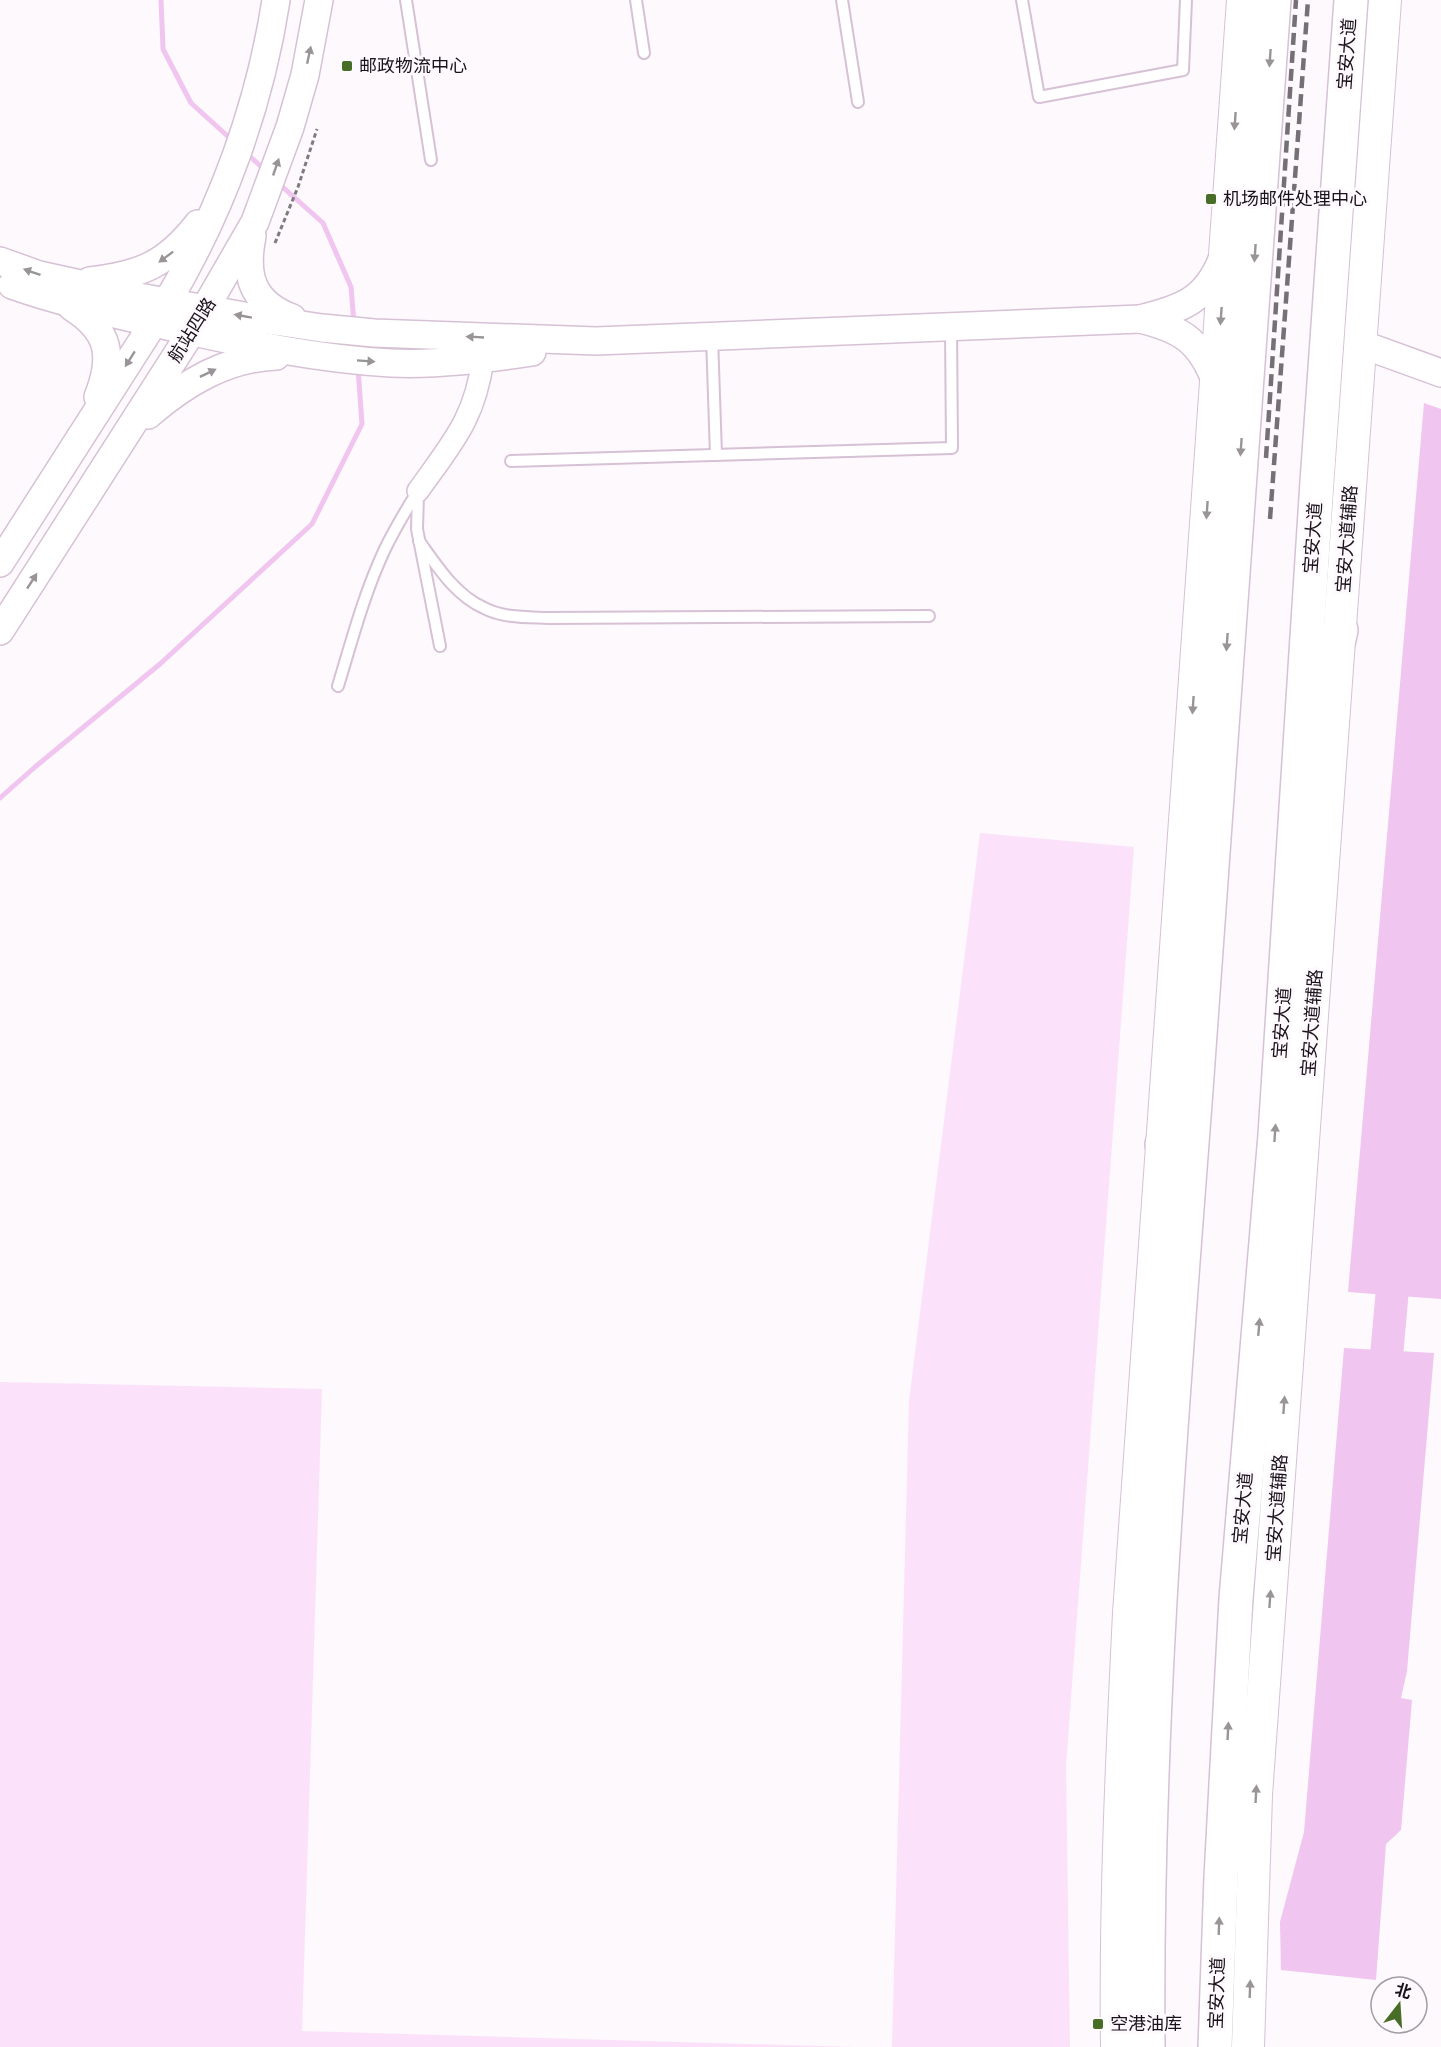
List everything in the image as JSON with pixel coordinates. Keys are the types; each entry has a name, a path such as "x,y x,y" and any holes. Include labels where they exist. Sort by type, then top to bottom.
{"main road":[{"path":"1117,2047 1116,1980 1128,1624 1243,0"},
{"path":"1148,2047 1149,1833 1158,1626 1274,0"},
{"name":"宝安大道","path":"1215,2047 1235,1610 1275,1135 1351,0"},
{"name":"宝安大道辅路","path":"1248,2047 1256,1795 1385,0"},
{"path":"1293,846 1341,630"},
{"path":"1162,1144 1183,1253"}],"street":[{"name":"航站四路","path":"0,562 187,267 219,197 259,87 276,0"},
{"name":"航站四路","path":"0,631 199,320 255,222 305,75 320,0"},
{"path":"69,292 155,265 170,255 187,238 219,197"},
{"path":"255,222 248,261 251,280 259,297 286,315 322,328"},
{"path":"199,320 374,333 596,341 1140,319 1173,310 1196,298 1217,275 1226,251"},
{"path":"0,261 39,275 69,292 103,337 107,352 105,371 100,392 84,432"},
{"path":"0,281 69,292 199,320 308,355"},
{"path":"1140,319 1163,325 1193,343 1204,356 1216,382"},
{"path":"127,433 185,386 227,364 270,356 308,355 393,363 432,363 483,359 596,341"},
{"path":"1361,344 1441,373"},
{"path":"418,491 455,440 467,419 480,379 483,359"}],"lane":[{"path":"406,0 431,160"},
{"path":"636,0 644,52"},
{"path":"842,0 858,102"},
{"path":"1022,0 1039,97 1183,70 1186,0"},
{"path":"512,461 952,448 951,327"},
{"path":"712,337 716,455"},
{"path":"418,491 417,529 440,646"},
{"path":"338,686 373,576 394,531 418,491"},
{"path":"419,541 442,573 463,594 484,609 508,615 548,618 929,616"}],"path":[{"path":"276,241 298,187 317,129"}],"shaded area":[{"path":"1424,403 1441,409 1441,1299 1348,1292"},
{"path":"980,833 1134,847 1066,1766 1070,2047 892,2047 909,1401"},
{"path":"1344,1348 1434,1353 1407,1671 1401,1698 1412,1700 1401,1830 1386,1844 1376,1975 1369,1975 1369,1979 1281,1970 1280,1922 1304,1832"},
{"path":"0,1382 322,1389 302,2031 853,2047 0,2047"}],"waterway":[{"path":"161,0 163,49 191,103 233,141"},
{"path":"246,153 266,171"},
{"path":"277,182 323,223 351,287 354,323"},
{"path":"0,798 160,664 312,524 362,424 358,368"},
{"path":"1383,1395 1396,1250"}],"railway":[{"path":"1266,458 1296,0"},
{"path":"1270,519 1308,0"}],"place":[{"name":"邮政物流中心","path":"347,66"},
{"name":"机场邮件处理中心","path":"1211,199"},
{"name":"空港油库","path":"1098,2024"}]}
